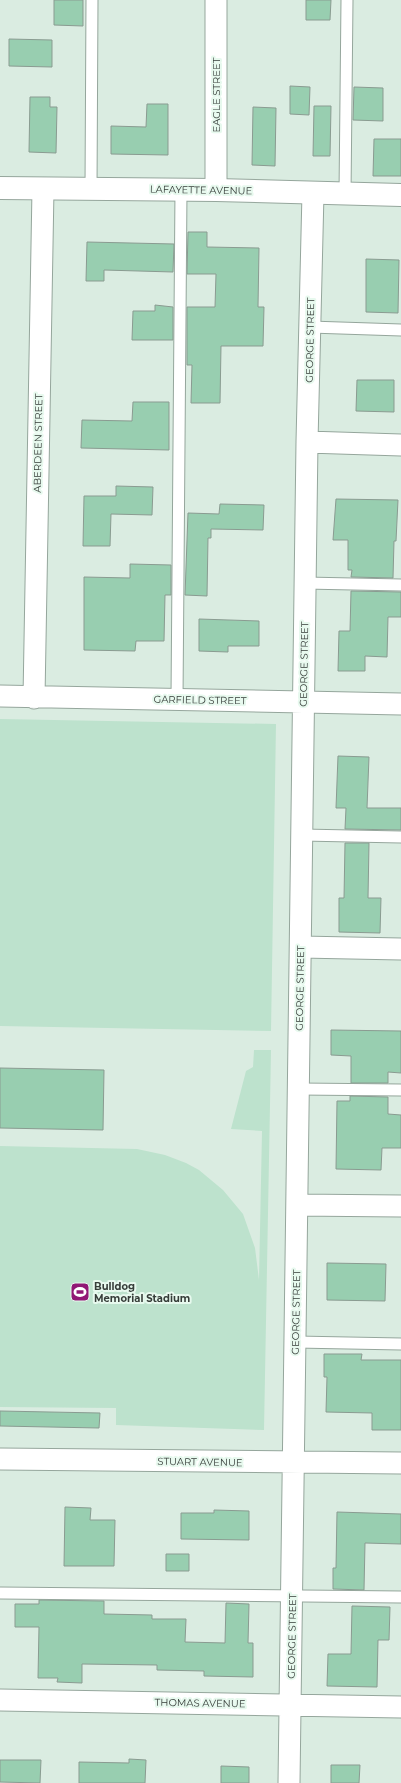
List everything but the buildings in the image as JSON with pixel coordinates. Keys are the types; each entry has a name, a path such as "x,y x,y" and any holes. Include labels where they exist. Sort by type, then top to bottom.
{"street":[{"name":"EAGLE STREET","path":"216,0 216,190"},
{"name":"LAFAYETTE AVENUE","path":"0,188 216,190 401,195"},
{"name":"ABERDEEN STREET","path":"34,698 43,189"},
{"name":"GEORGE STREET","path":"289,1783 307,442 313,193"},
{"path":"307,442 401,445"},
{"name":"GARFIELD STREET","path":"0,696 34,698 304,701 401,704"},
{"path":"301,947 401,949"},
{"path":"297,1205 401,1206"},
{"name":"STUART AVENUE","path":"0,1458 294,1463 401,1463"},
{"name":"THOMAS AVENUE","path":"0,1700 401,1707"}],"lane":[{"path":"91,189 92,0"},
{"path":"345,194 347,0"},
{"path":"177,700 181,190"},
{"path":"310,327 401,330"},
{"path":"306,583 401,585"},
{"path":"302,835 401,837"},
{"path":"299,1089 401,1090"},
{"path":"296,1342 401,1344"},
{"path":"0,1592 401,1597"}],"green space":[{"path":"0,719 276,724 271,1031 0,1026"},
{"path":"254,1050 271,1050 264,1430 116,1425 116,1408 0,1407 0,1146 137,1149 165,1155 186,1163 199,1170 223,1190 243,1214 255,1248 259,1280 262,1131 231,1129 246,1071 253,1067"}],"place":[{"name":"Bulldog Memorial Stadium","path":"80,1292"}]}
